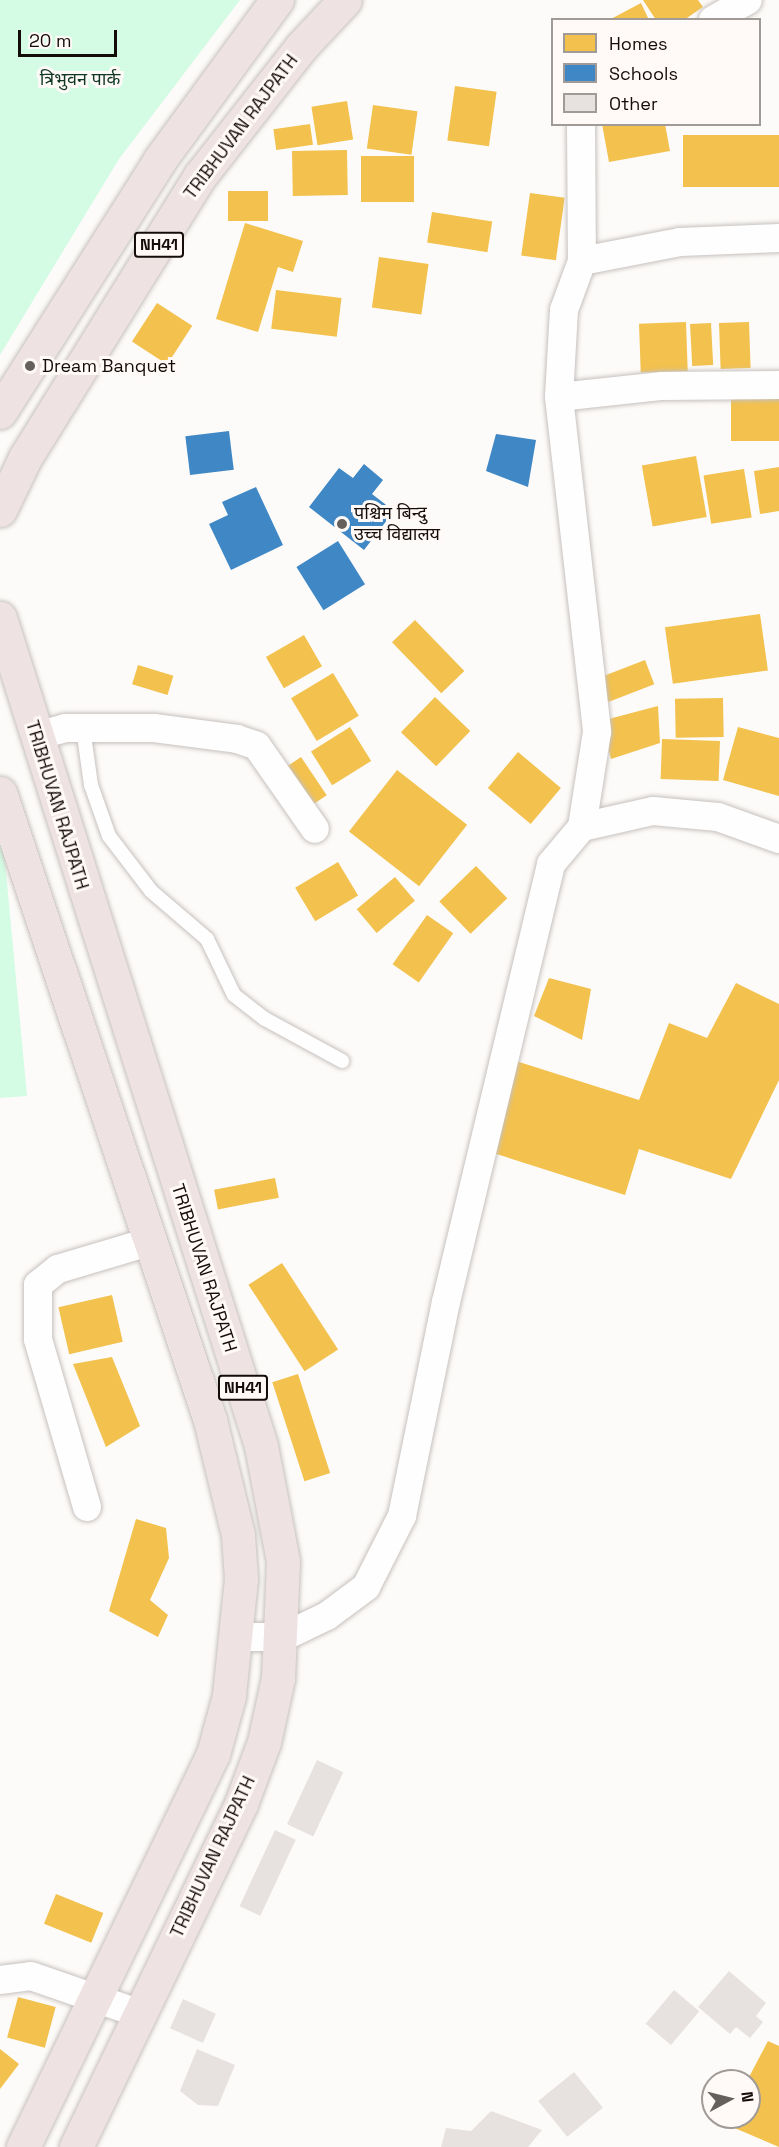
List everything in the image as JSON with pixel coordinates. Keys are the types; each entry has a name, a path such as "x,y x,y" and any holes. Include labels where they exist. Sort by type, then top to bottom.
{"highway":[{"name":"TRIBHUVAN RAJPATH","path":"0,510 25,458 200,176 301,46 345,0"},
{"path":"272,7 301,46"},
{"name":"NH41","path":"0,412 159,161 272,7"},
{"name":"TRIBHUVAN RAJPATH","path":"0,618 261,1446 283,1561 282,1636 264,1742 241,1804 138,2013 76,2147"},
{"name":"NH41","path":"0,793 152,1241 210,1420 238,1535 237,1637 213,1754 94,1996 24,2147"}],"street":[{"path":"716,18 748,0"},
{"path":"237,1637 282,1636 327,1616 366,1587 402,1516 446,1302 551,864 582,827 597,732 559,397 564,310 582,261 581,126"},
{"path":"582,261 680,242 779,238"},
{"path":"559,397 662,386 779,385"},
{"path":"36,736 83,728 154,728 256,746 315,829"},
{"path":"582,827 653,811 718,817 779,839"},
{"path":"87,1507 38,1339 38,1285 58,1269 152,1241"},
{"path":"0,1980 31,1976 138,2013"}],"lane":[{"path":"83,728 91,785 109,836 151,891 207,939 234,995 265,1020 342,1061"}],"green space":[{"name":"त्रिभुवन पार्क","path":"0,0 240,0 119,159 0,355"},
{"path":"0,808 27,1096 0,1098"}],"building: Homes":[{"path":"643,0 698,0 703,7 687,18 655,18"},
{"path":"641,3 648,18 613,18"},
{"path":"455,86 497,92 489,146 447,140"},
{"path":"347,101 353,140 318,145 311,107"},
{"path":"373,105 418,111 411,155 367,149"},
{"path":"310,124 313,145 276,150 273,129"},
{"path":"602,126 665,126 670,151 609,162"},
{"path":"683,135 779,135 779,187 683,187"},
{"path":"347,150 348,195 293,196 292,151"},
{"path":"361,156 414,156 414,202 361,202"},
{"path":"228,191 268,191 268,221 228,221"},
{"path":"530,193 565,198 556,260 521,255"},
{"path":"432,212 492,222 487,252 427,243"},
{"path":"245,223 303,241 293,272 278,267 258,332 216,319"},
{"path":"379,257 429,264 421,314 372,308"},
{"path":"276,290 342,298 337,337 271,329"},
{"path":"157,303 192,326 167,364 132,342"},
{"path":"686,322 688,371 641,373 639,324"},
{"path":"749,322 751,368 721,369 719,323"},
{"path":"711,323 713,365 692,366 690,324"},
{"path":"731,390 779,390 779,441 731,441"},
{"path":"696,456 707,517 653,527 642,466"},
{"path":"779,467 779,511 760,514 754,471"},
{"path":"744,469 752,517 711,524 704,475"},
{"path":"760,614 768,670 673,684 665,627"},
{"path":"415,620 464,671 441,693 392,642"},
{"path":"304,635 322,666 284,688 266,657"},
{"path":"645,660 654,684 606,703 596,679"},
{"path":"138,665 173,676 168,695 132,684"},
{"path":"333,673 359,716 317,741 291,698"},
{"path":"435,697 470,731 436,766 401,732"},
{"path":"723,698 724,737 676,738 675,699"},
{"path":"658,706 660,743 611,759 601,721"},
{"path":"350,727 371,761 332,785 311,751"},
{"path":"738,727 779,738 779,796 723,780"},
{"path":"662,739 720,741 719,781 661,779"},
{"path":"518,752 561,788 531,824 488,788"},
{"path":"301,757 327,795 306,809 280,771"},
{"path":"397,770 467,825 419,886 349,831"},
{"path":"338,862 358,895 315,921 295,888"},
{"path":"476,866 507,898 471,934 439,901"},
{"path":"395,877 415,901 377,933 357,909"},
{"path":"427,915 453,933 419,983 393,964"},
{"path":"549,978 591,989 582,1040 534,1016"},
{"path":"736,983 779,1004 779,1080 731,1179 639,1149 625,1195 487,1151 516,1061 639,1100 669,1023 707,1038"},
{"path":"275,1178 279,1198 218,1209 214,1190"},
{"path":"282,1263 338,1349 305,1371 248,1285"},
{"path":"112,1295 123,1342 69,1354 58,1307"},
{"path":"112,1357 140,1426 106,1447 73,1364"},
{"path":"298,1374 330,1473 304,1481 272,1382"},
{"path":"136,1519 166,1528 169,1558 150,1600 168,1615 158,1637 109,1611"},
{"path":"56,1894 103,1913 91,1943 44,1924"},
{"path":"18,1997 56,2007 45,2048 7,2038"},
{"path":"768,2041 779,2046 779,2147 737,2129 761,2129 761,2069 753,2069"},
{"path":"0,2049 19,2064 0,2089"}],"building: Schools":[{"path":"229,431 234,470 190,475 185,436"},
{"path":"496,434 536,440 528,487 486,471"},
{"path":"364,464 383,480 372,494 394,511 364,550 309,507 339,468 353,478"},
{"path":"256,487 283,545 231,570 209,524 228,515 222,502"},
{"path":"338,541 365,584 323,610 296,567"}],"building: Other":[{"path":"317,1760 343,1772 313,1837 287,1824"},
{"path":"275,1830 296,1840 260,1916 240,1906"},
{"path":"729,1971 766,2003 756,2016 763,2022 750,2038 736,2027 730,2034 698,2007"},
{"path":"674,1990 699,2011 671,2045 646,2024"},
{"path":"183,1999 216,2014 203,2043 170,2028"},
{"path":"197,2049 235,2065 218,2106 198,2105 180,2091"},
{"path":"574,2072 603,2108 567,2137 538,2101"},
{"path":"491,2111 542,2130 528,2147 441,2147 446,2128 471,2131"}],"place":[{"name":"Dream Banquet","path":"30,366"},
{"name":"पश्चिम बिन्दु उच्च विद्यालय","path":"342,524"}]}
